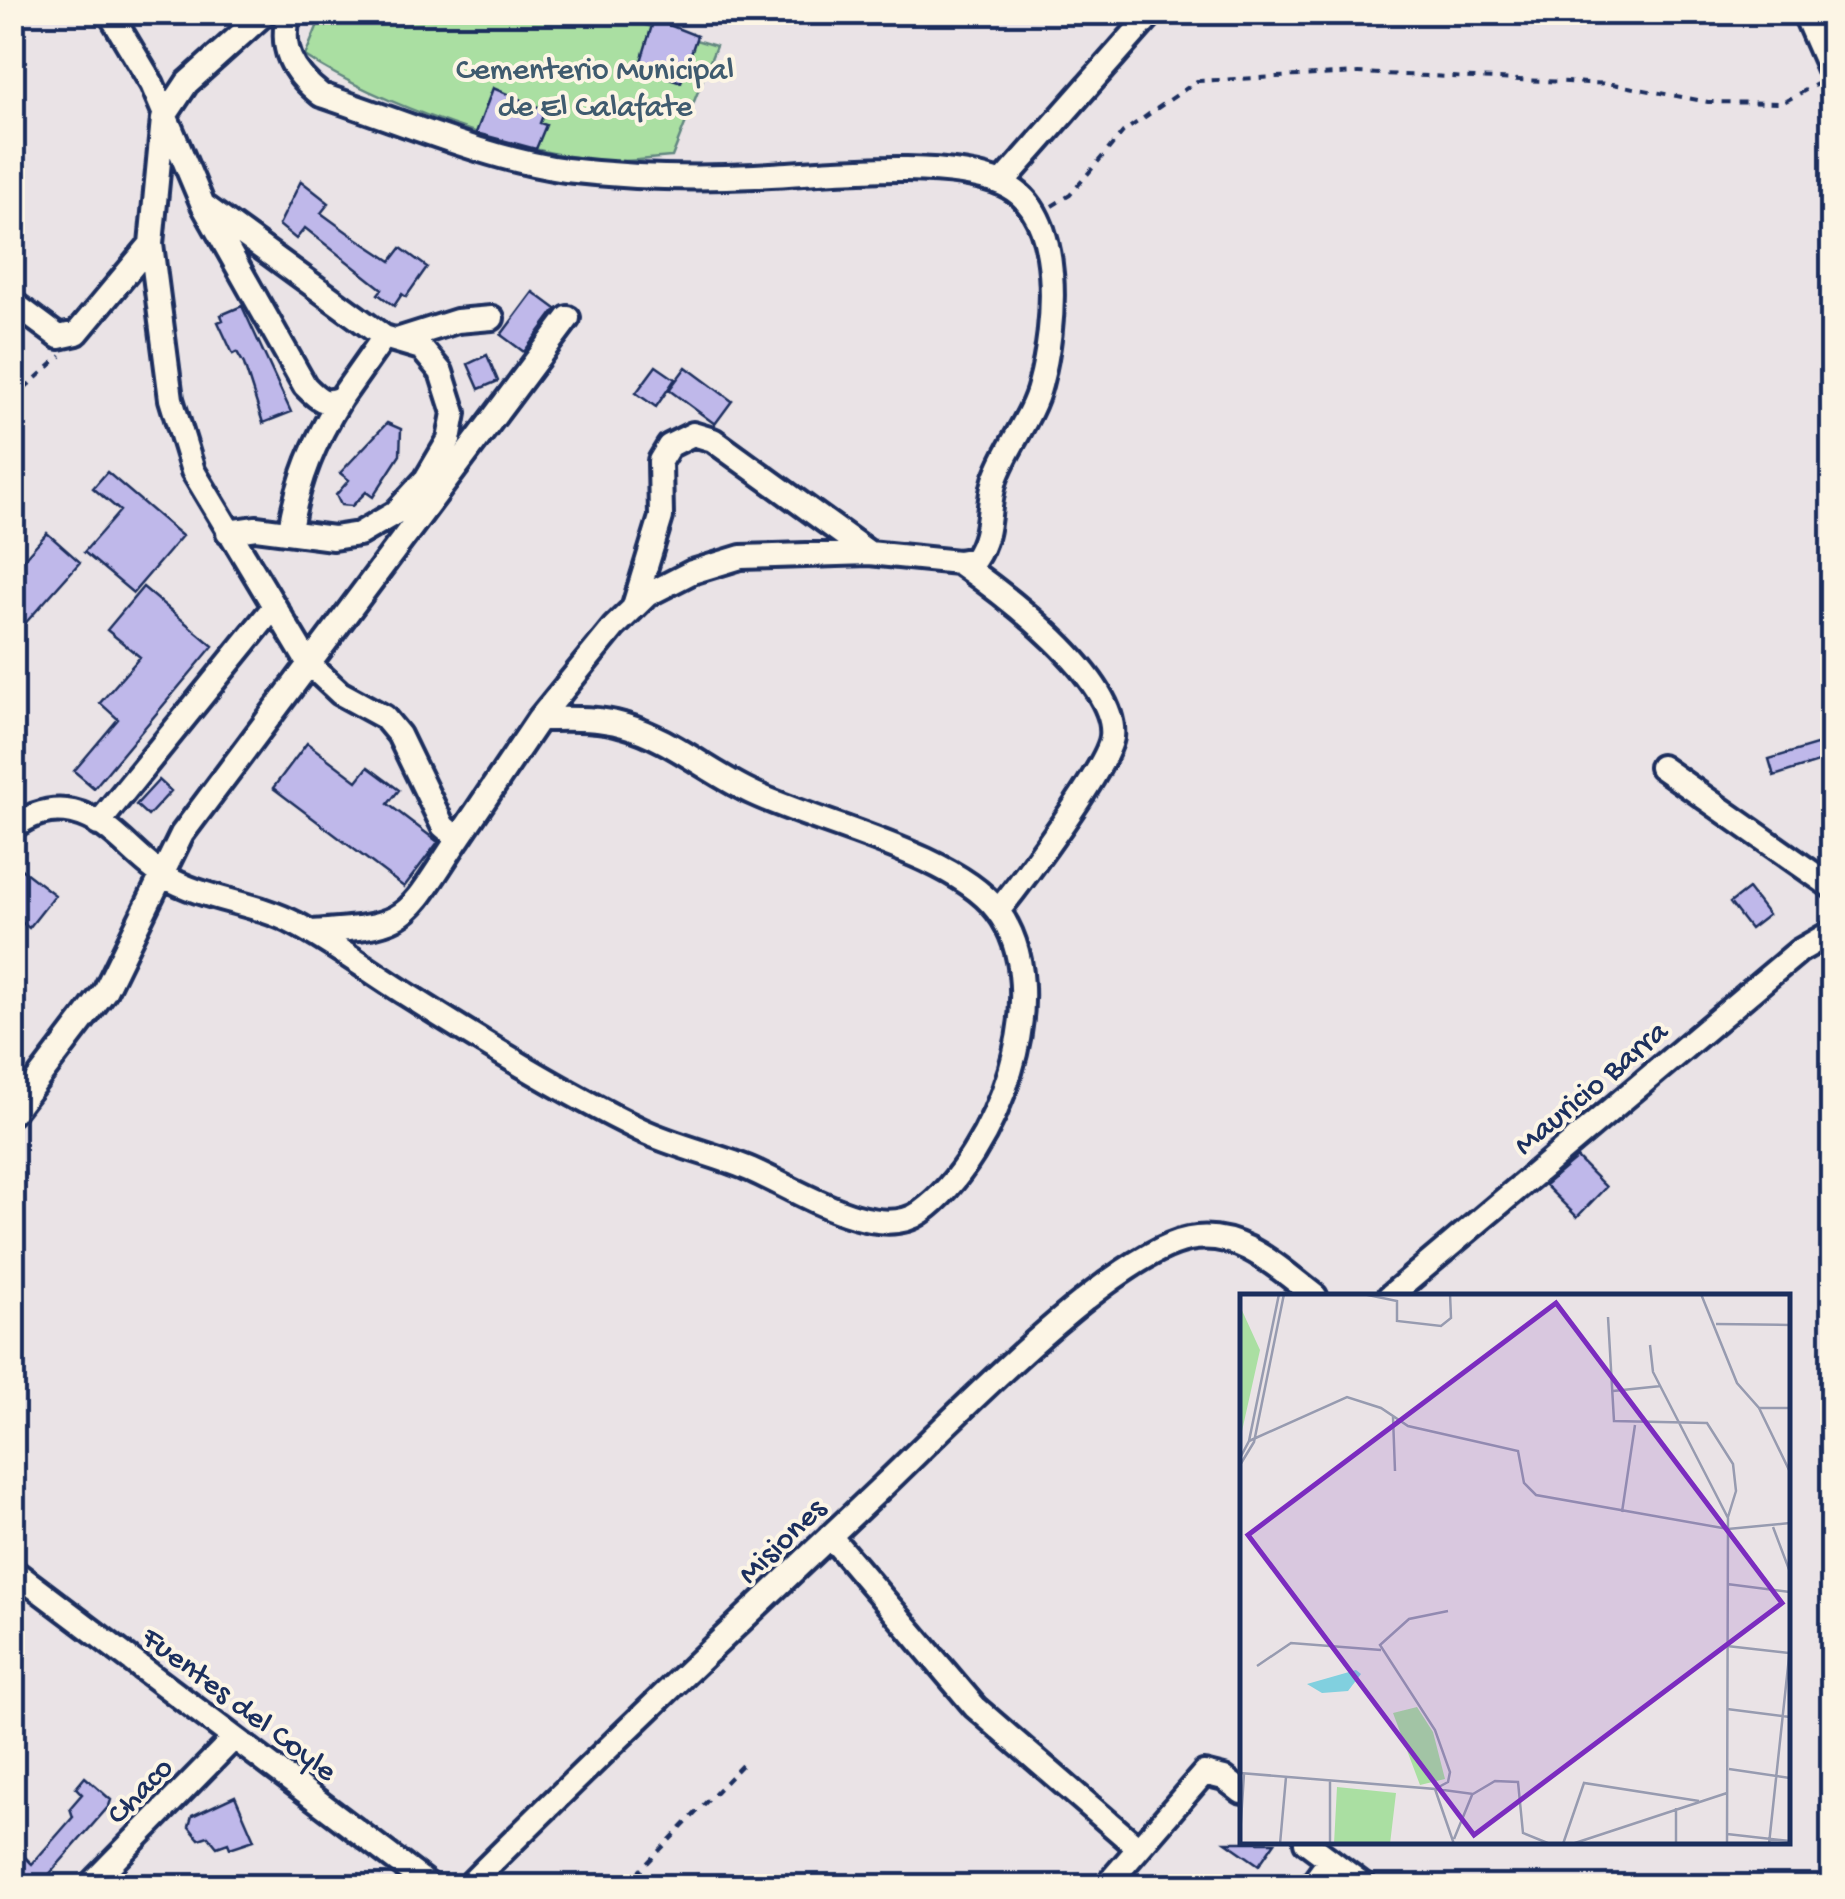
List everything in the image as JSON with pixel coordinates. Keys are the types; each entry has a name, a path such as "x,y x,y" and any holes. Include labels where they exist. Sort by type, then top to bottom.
{"street":[{"path":"109,12 152,84 163,119 202,205 306,386 318,400 331,403 340,398"},
{"path":"266,12 187,84 163,119 151,244 171,399 193,470 309,664 340,693 384,717 399,735 443,826 458,839"},
{"path":"288,12 286,55 301,80 320,95 526,161 598,172 748,176 913,169 1002,183 1024,197 1035,216 1049,252 1053,282 1040,388 994,484 989,538 974,559 958,562 868,552 741,556 692,572 647,595 539,719 497,788 414,905 393,923 311,932"},
{"path":"1002,183 1153,12"},
{"path":"1804,12 1832,76"},
{"path":"202,205 365,328 421,348 440,372 454,413 449,440 426,479 394,513 359,534 334,538 290,530 228,532"},
{"path":"12,302 59,337 77,333 151,244"},
{"path":"290,530 297,488 310,450 340,398 391,338 457,321 492,318"},
{"path":"12,1113 104,991 182,834 568,318"},
{"path":"634,607 661,517 660,461 668,446 693,434 713,440 868,552"},
{"path":"958,562 1054,637 1110,711 1112,738 1098,769 1030,873 998,911"},
{"path":"98,824 274,607"},
{"path":"12,828 28,816 56,809 80,814 116,834 163,875 284,918 311,932 472,1034 638,1128 748,1168 850,1216 894,1220 918,1215 980,1145 1003,1098 1016,1040 1021,960 998,911 973,884 941,868 753,794 626,725 595,719 539,719"},
{"path":"1661,766 1832,887"},
{"name":"Mauricio Barra","path":"1392,1294 1799,950 1832,932"},
{"name":"Misiones","path":"468,1886 1018,1358 1150,1252 1188,1239 1232,1241 1260,1253 1313,1294"},
{"path":"830,1536 975,1707 1137,1847"},
{"name":"Fuentes del Coyle","path":"12,1570 430,1886"},
{"name":"Chaco","path":"89,1886 234,1738"},
{"path":"1106,1886 1204,1773 1224,1778 1240,1790"},
{"path":"1309,1844 1365,1886"},
{"path":"1310,1886 1330,1860"}],"path":[{"path":"1035,216 1070,195 1123,132 1197,81 1358,72 1614,84 1708,102 1782,104 1832,76"},
{"path":"12,399 59,361 63,350 59,337"},
{"path":"625,1886 743,1764"}],"green space":[{"name":"Cementerio Municipal de El Calafate","path":"323,12 605,13 716,46 672,157 610,161 574,157 493,138 410,109 336,74 305,56"}],"building":[{"path":"654,19 697,36 681,82 639,68"},
{"path":"493,88 545,110 540,123 546,125 536,149 476,133"},
{"path":"301,181 329,203 321,213 347,232 391,261 401,248 427,267 406,297 402,294 394,306 378,294 382,289 305,228 296,239 279,225"},
{"path":"533,292 556,309 524,352 501,335"},
{"path":"242,306 291,412 263,423 244,364 237,352 233,354 218,322 223,320 221,315"},
{"path":"487,355 498,381 479,389 468,364"},
{"path":"656,366 675,379 656,407 636,393"},
{"path":"686,367 732,401 715,424 669,390"},
{"path":"387,423 401,429 400,455 373,497 366,492 352,506 341,505 336,495 349,480 340,473"},
{"path":"107,472 182,536 133,593 84,552 120,511 93,488"},
{"path":"47,533 80,562 12,638 12,572"},
{"path":"143,587 213,646 94,788 74,771 118,719 100,703 140,657 107,630"},
{"path":"307,743 357,781 368,767 399,790 388,804 438,842 404,887 273,788"},
{"path":"1823,743 1828,759 1774,776 1769,759"},
{"path":"159,780 171,791 148,816 136,805"},
{"path":"12,862 55,895 29,928 12,915"},
{"path":"1748,889 1768,915 1750,929 1730,903"},
{"path":"1577,1158 1606,1187 1577,1217 1545,1185"},
{"path":"85,1777 111,1800 109,1806 39,1886 20,1886 12,1879 12,1868 24,1856 32,1864 73,1817 70,1808 82,1794 76,1788"},
{"path":"235,1796 254,1840 230,1848 228,1843 217,1847 208,1836 199,1839 189,1827 192,1816"},
{"path":"1226,1842 1274,1844 1259,1865"}]}
